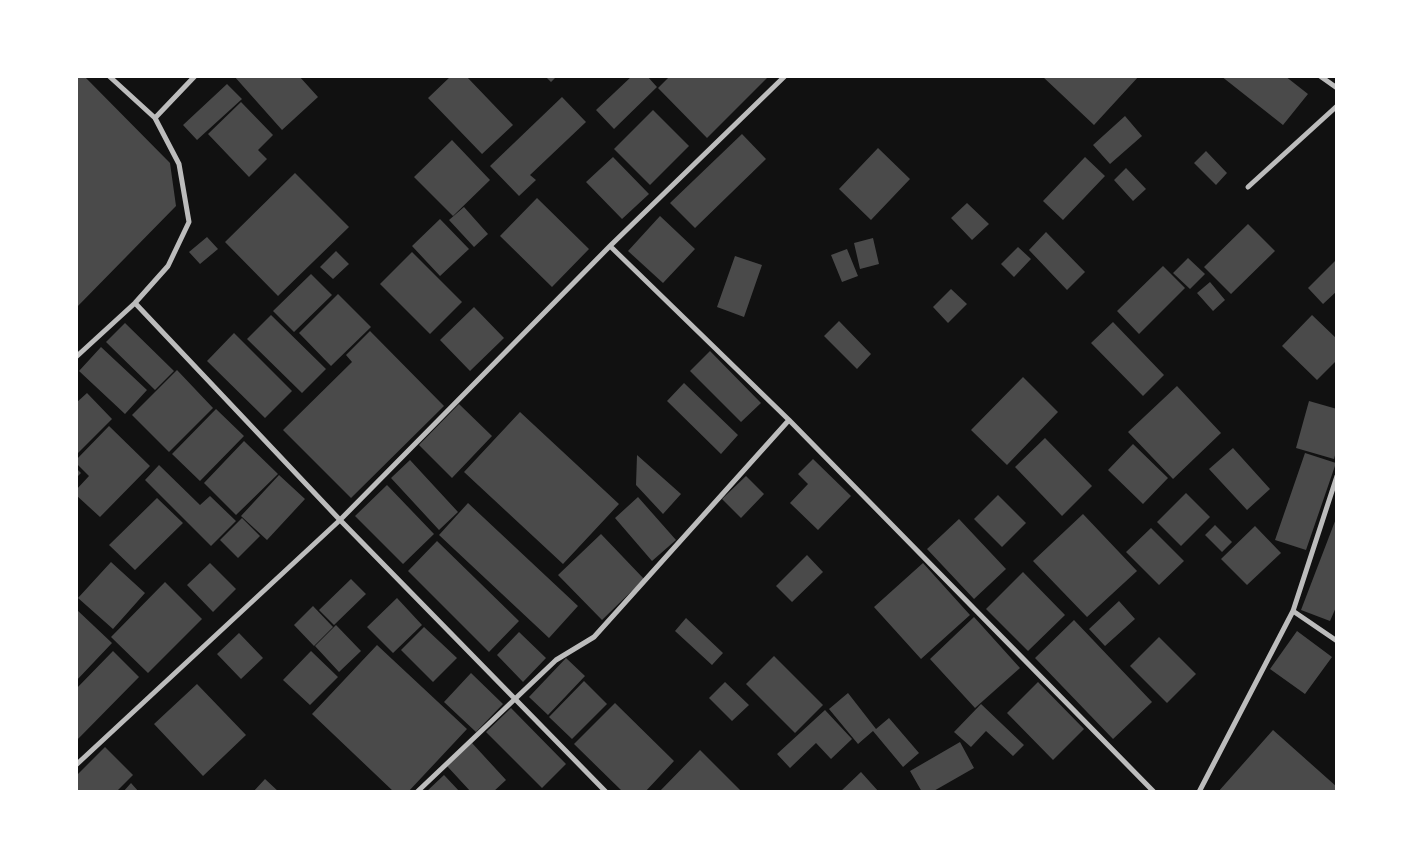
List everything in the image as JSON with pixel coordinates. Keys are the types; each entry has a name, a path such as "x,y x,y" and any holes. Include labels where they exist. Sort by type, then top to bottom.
{"street":[{"path":"76,357 135,303 168,266 189,222 179,164 155,118 109,76"},
{"path":"155,118 195,76"},
{"path":"76,765 340,520 610,246 785,76"},
{"path":"1320,76 1337,88"},
{"path":"1248,187 1337,106"},
{"path":"610,246 789,420 1154,792"},
{"path":"135,303 340,520 606,792"},
{"path":"417,792 556,660 594,637 789,420"},
{"path":"1199,792 1293,611 1337,476"},
{"path":"1293,611 1337,641"}],"building":[{"path":"76,76 84,76 170,163 176,206 76,308"},
{"path":"234,76 299,76 318,97 282,130"},
{"path":"451,76 466,76 513,125 482,154 428,98"},
{"path":"545,76 557,76 551,82"},
{"path":"632,76 647,76 657,87 614,129 596,110"},
{"path":"670,76 769,76 707,138 658,88"},
{"path":"1042,76 1139,76 1094,125"},
{"path":"1221,76 1285,76 1308,94 1283,125"},
{"path":"227,84 242,99 197,140 183,125"},
{"path":"562,97 586,122 530,175 536,180 519,196 490,166"},
{"path":"241,102 273,135 258,150 267,159 249,177 208,134"},
{"path":"653,110 689,146 650,185 614,149"},
{"path":"1125,116 1142,136 1110,164 1093,145"},
{"path":"742,134 766,159 695,228 670,203"},
{"path":"452,140 490,180 453,216 414,177"},
{"path":"878,148 910,179 871,220 839,189"},
{"path":"1206,151 1227,173 1216,185 1194,163"},
{"path":"613,157 649,194 622,219 586,182"},
{"path":"1085,157 1105,176 1063,220 1043,201"},
{"path":"1126,168 1146,189 1133,201 1114,180"},
{"path":"295,173 349,227 278,296 225,242"},
{"path":"537,198 589,249 552,287 500,236"},
{"path":"967,203 989,224 972,240 951,218"},
{"path":"464,207 488,234 474,247 449,220"},
{"path":"660,216 695,249 663,283 628,251"},
{"path":"440,219 469,249 440,276 412,246"},
{"path":"1248,224 1275,251 1231,294 1204,267"},
{"path":"1046,232 1085,272 1067,290 1029,250"},
{"path":"207,237 218,249 200,264 189,252"},
{"path":"873,238 879,264 860,269 854,243"},
{"path":"1018,247 1031,259 1014,277 1001,264"},
{"path":"847,249 858,276 842,282 831,255"},
{"path":"336,251 349,264 333,279 320,267"},
{"path":"412,252 462,302 430,334 380,284"},
{"path":"735,256 762,265 744,317 717,307"},
{"path":"1188,258 1205,274 1190,289 1173,273"},
{"path":"1337,259 1337,291 1323,304 1308,288"},
{"path":"1163,266 1185,288 1139,334 1117,311"},
{"path":"311,274 332,295 294,332 273,311"},
{"path":"1210,282 1225,300 1213,311 1197,293"},
{"path":"951,289 967,304 948,323 933,307"},
{"path":"338,294 371,327 331,366 299,333"},
{"path":"474,307 504,338 470,371 440,340"},
{"path":"271,315 326,369 302,393 247,339"},
{"path":"1312,315 1337,339 1337,360 1317,380 1282,346"},
{"path":"839,321 871,354 857,369 824,336"},
{"path":"1113,322 1164,375 1143,396 1091,343"},
{"path":"125,323 174,371 155,390 106,342"},
{"path":"370,331 444,406 351,498 283,430 352,362 346,355"},
{"path":"234,333 292,391 265,418 207,361"},
{"path":"101,347 147,390 125,414 79,371"},
{"path":"710,351 761,403 741,422 690,371"},
{"path":"177,370 213,408 169,452 132,415"},
{"path":"1023,377 1058,412 1007,465 971,430"},
{"path":"684,383 738,435 721,454 667,401"},
{"path":"1177,386 1221,433 1173,479 1128,432"},
{"path":"87,393 112,419 76,455 76,403"},
{"path":"1309,401 1337,409 1337,448 1334,459 1296,448"},
{"path":"459,404 492,436 452,478 419,445"},
{"path":"216,409 244,436 200,481 172,454"},
{"path":"520,412 619,504 563,564 464,472"},
{"path":"109,426 150,466 100,517 76,495 76,490 89,476 76,463 76,460"},
{"path":"1045,438 1092,486 1062,516 1015,467"},
{"path":"244,441 278,474 236,515 204,483"},
{"path":"1133,444 1168,478 1143,504 1108,470"},
{"path":"1233,448 1270,489 1247,510 1209,469"},
{"path":"1305,453 1336,463 1306,550 1275,540"},
{"path":"637,455 681,494 663,514 636,485"},
{"path":"813,459 851,496 818,530 790,503 808,484 798,474"},
{"path":"410,460 458,512 439,530 391,478"},
{"path":"159,465 200,505 210,496 236,521 211,546 145,480"},
{"path":"76,468 81,473 76,478"},
{"path":"279,475 305,499 267,540 241,516"},
{"path":"746,476 764,494 741,518 722,499"},
{"path":"387,485 434,534 403,564 355,516"},
{"path":"1186,493 1210,517 1181,546 1157,522"},
{"path":"998,495 1026,523 1002,547 974,519"},
{"path":"638,497 676,540 652,561 615,518"},
{"path":"157,498 183,523 135,570 109,545"},
{"path":"468,503 578,606 549,638 439,535"},
{"path":"1083,514 1137,571 1087,617 1033,561"},
{"path":"1337,516 1337,605 1330,621 1301,610"},
{"path":"242,518 260,536 238,558 220,540"},
{"path":"959,519 1006,569 974,599 927,549"},
{"path":"1215,525 1232,542 1222,552 1205,535"},
{"path":"1255,526 1281,553 1247,585 1221,559"},
{"path":"1151,528 1184,561 1159,585 1126,552"},
{"path":"601,534 644,579 602,620 558,575"},
{"path":"437,541 519,621 489,652 408,571"},
{"path":"807,555 823,572 792,602 776,586"},
{"path":"111,562 145,593 113,629 78,598"},
{"path":"210,563 236,589 213,612 187,585"},
{"path":"923,563 970,615 921,659 874,607"},
{"path":"1023,572 1065,615 1028,651 986,609"},
{"path":"351,579 366,594 334,625 319,610"},
{"path":"165,582 202,619 148,673 111,637"},
{"path":"397,598 422,625 393,653 367,627"},
{"path":"1119,601 1135,619 1105,646 1089,629"},
{"path":"313,606 333,627 314,646 294,625"},
{"path":"76,609 112,643 76,681"},
{"path":"974,617 1020,668 975,708 930,659"},
{"path":"686,618 723,653 712,665 675,631"},
{"path":"1074,620 1152,702 1113,739 1035,658"},
{"path":"336,625 361,651 339,672 315,646"},
{"path":"424,627 457,658 433,682 401,650"},
{"path":"1297,631 1332,657 1305,694 1270,669"},
{"path":"519,632 546,658 523,682 497,655"},
{"path":"239,633 263,658 241,679 217,654"},
{"path":"1159,637 1196,674 1167,703 1130,666"},
{"path":"377,645 467,729 408,792 394,792 312,714"},
{"path":"113,651 139,677 76,741 76,689"},
{"path":"311,651 338,677 310,705 283,680"},
{"path":"774,656 823,705 795,733 746,684"},
{"path":"566,658 585,676 548,715 529,697"},
{"path":"471,673 503,704 476,732 444,702"},
{"path":"584,681 607,704 572,739 549,717"},
{"path":"725,682 749,705 732,721 709,698"},
{"path":"1038,682 1084,729 1053,760 1007,713"},
{"path":"197,684 246,735 203,776 154,724"},
{"path":"848,693 876,729 889,718 919,753 903,767 873,731 858,744 829,709"},
{"path":"615,703 674,761 645,792 623,792 574,744"},
{"path":"981,704 1024,745 1013,756 986,731 971,747 954,732"},
{"path":"511,708 566,764 542,788 486,732"},
{"path":"825,710 852,739 831,759 816,743 790,768 777,754"},
{"path":"1273,730 1337,787 1337,792 1218,792"},
{"path":"960,742 974,768 932,792 922,792 910,771"},
{"path":"472,743 506,780 493,792 471,792 447,766"},
{"path":"105,747 133,775 116,792 76,792 76,776"},
{"path":"700,750 742,792 659,792"},
{"path":"861,772 879,792 840,792"},
{"path":"444,775 460,792 426,792"},
{"path":"265,779 279,792 253,792"},
{"path":"131,783 139,792 123,792"}]}
